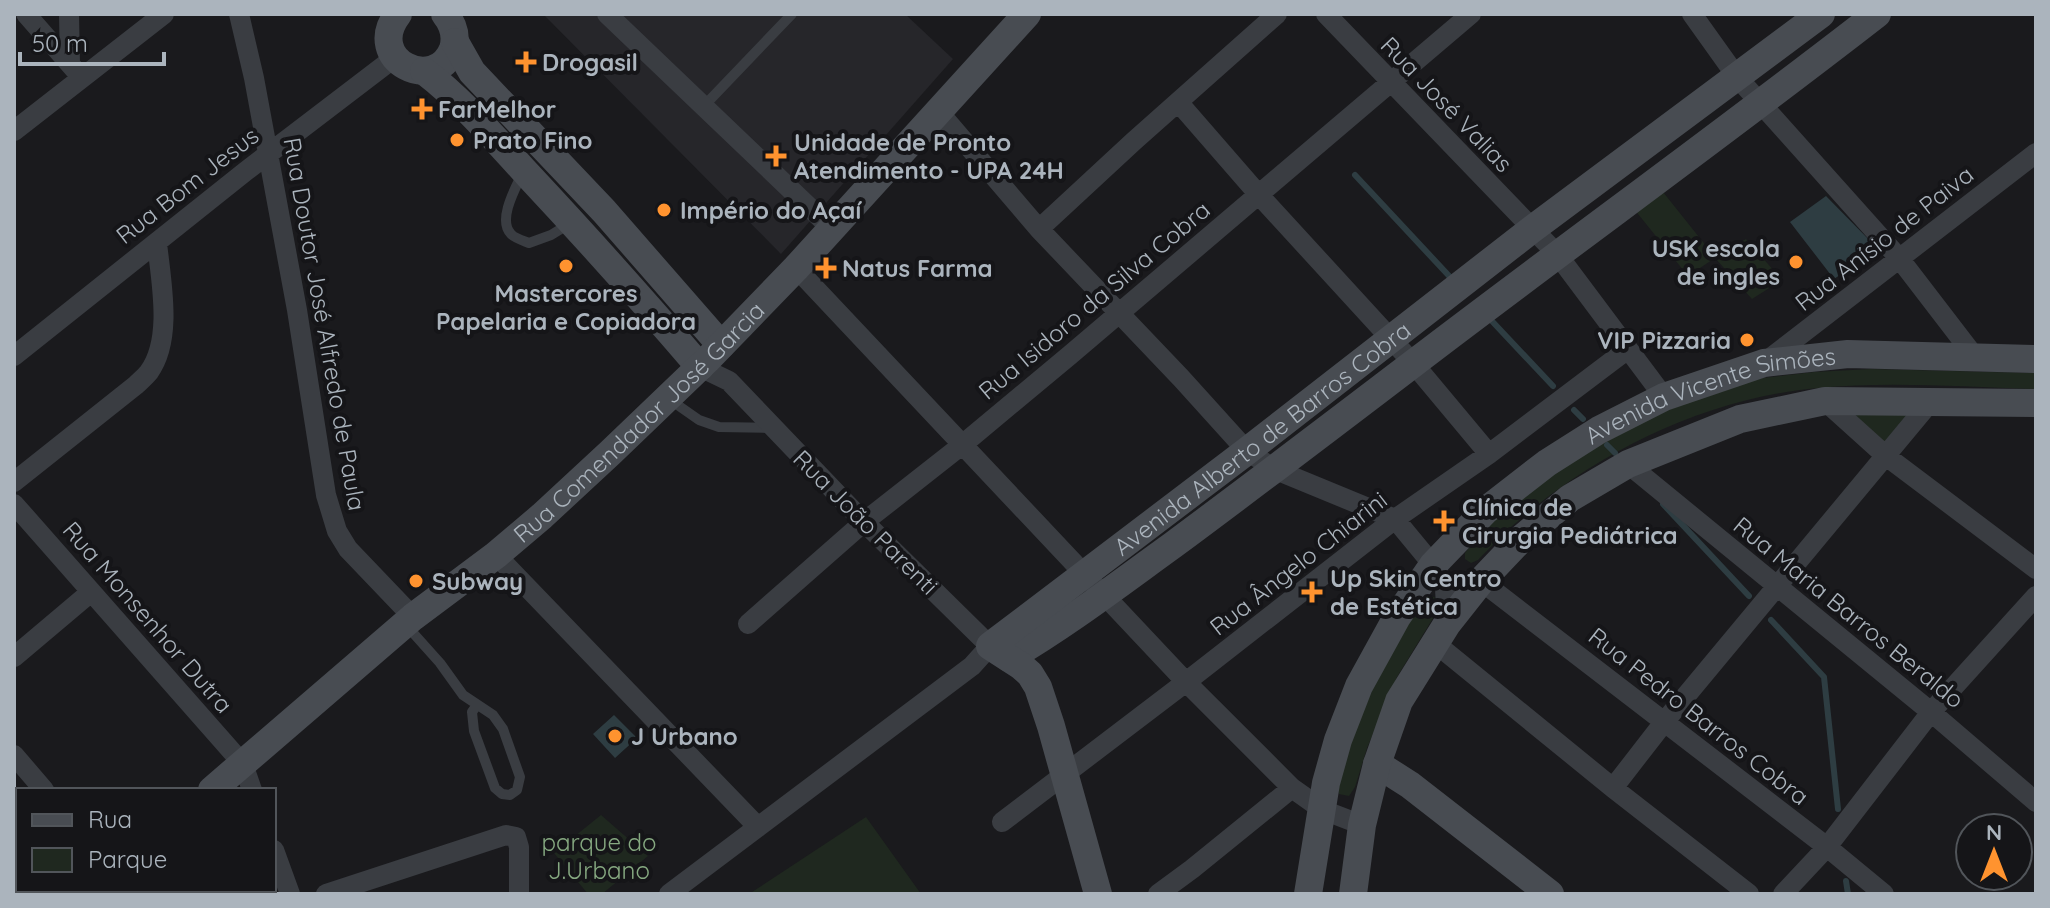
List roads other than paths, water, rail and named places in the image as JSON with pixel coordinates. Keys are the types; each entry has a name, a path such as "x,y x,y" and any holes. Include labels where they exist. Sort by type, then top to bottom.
{"street":[{"path":"26,14 76,71"},
{"path":"69,14 76,71"},
{"path":"14,131 76,71 164,14"},
{"name":"Rua Doutor José Alfredo de Paula","path":"239,14 254,78 297,310 326,495 337,531 348,549 409,620"},
{"path":"607,14 832,229"},
{"name":"Rua Comendador José Garcia","path":"217,788 247,777 409,620 542,516 668,398 796,268 1027,14"},
{"path":"1039,229 1277,14"},
{"name":"Rua José Valias","path":"1326,14 1531,230"},
{"name":"Rua Isidoro da Silva Cobra","path":"748,624 864,522 1119,314 1471,14"},
{"path":"1692,14 1737,77 1899,258 1975,357"},
{"name":"Avenida Alberto de Barros Cobra","path":"990,657 1046,636 1094,586 1247,451 1531,230 1821,14"},
{"name":"Avenida Alberto de Barros Cobra","path":"1094,586 1276,470 1413,363 1877,14"},
{"path":"390,17 388,40 394,58 413,70 424,71 445,62 451,53 453,25"},
{"path":"453,25 472,72 604,211 721,345 729,381"},
{"name":"Rua Bom Jesus","path":"14,356 394,58"},
{"path":"424,71 451,92 524,170 700,367"},
{"path":"1179,103 1413,363 1489,454"},
{"path":"939,112 1039,229 1247,451 1276,470 1395,519 1433,565 1445,589 1441,634 1613,788 1749,894"},
{"path":"1685,115 1709,142"},
{"name":"Rua Anísio de Paiva","path":"1764,363 2036,153"},
{"path":"1531,230 1557,254 1664,397"},
{"path":"14,482 150,371 160,347 163,327 157,243"},
{"path":"796,268 1094,586 1292,788 1323,810 1362,825"},
{"name":"Rua Ângelo Chiarini","path":"1002,822 1395,519 1489,454 1628,349"},
{"name":"Avenida Vicente Simões","path":"1308,894 1326,783 1338,740 1359,686 1397,617 1433,565 1485,511 1547,463 1599,430 1664,397 1764,363 1848,354 2036,359"},
{"name":"Rua João Parenti","path":"700,367 729,381 990,657"},
{"path":"1825,401 1886,456 2036,569"},
{"name":"Avenida Vicente Simões","path":"1353,894 1362,825 1377,764 1399,701 1441,634 1481,581 1521,539 1570,498 1628,464 1740,419 1825,401 2036,403"},
{"path":"1613,788 1931,401"},
{"name":"Rua Maria Barros Beraldo","path":"1628,464 2036,802"},
{"name":"Rua Monsenhor Dutra","path":"14,504 247,777"},
{"path":"496,555 758,827"},
{"name":"Rua Pedro Barros Cobra","path":"1481,581 1884,894"},
{"path":"14,657 91,592"},
{"path":"1783,894 1827,847 1931,712 2036,596"},
{"path":"669,894 990,657 1030,674 1038,687 1098,894"},
{"path":"14,755 42,788"},
{"path":"1377,764 1410,785 1550,894"},
{"path":"1158,894 1292,788"},
{"path":"326,894 506,835 516,837 519,847 519,894"},
{"path":"276,856 290,894"}],"lane":[{"path":"703,107 792,14"},
{"path":"524,170 507,211 506,224 511,235 529,243 551,235 572,222"},
{"path":"668,398 699,420 719,427 774,428"},
{"path":"409,620 463,695 493,715 503,729 520,777 517,790 510,795 502,794 495,788 474,731 472,712 477,705"}],"waterway":[{"path":"1355,175 1451,278"},
{"path":"1490,319 1553,386"},
{"path":"1574,410 1583,419"},
{"path":"1607,445 1615,453"},
{"path":"1663,504 1749,596"},
{"path":"1771,620 1824,677 1838,809"},
{"path":"1846,881 1848,894"}],"place":[{"name":"Drogasil","path":"526,62"},
{"name":"FarMelhor","path":"422,109"},
{"name":"Prato Fino","path":"457,140"},
{"name":"Unidade de Pronto Atendimento - UPA 24H","path":"776,156"},
{"name":"Império do Açaí","path":"664,210"},
{"name":"USK escola de ingles","path":"1796,262"},
{"name":"Mastercores Papelaria e Copiadora","path":"566,266"},
{"name":"Natus Farma","path":"826,268"},
{"name":"VIP Pizzaria","path":"1747,340"},
{"name":"Clínica de Cirurgia Pediátrica","path":"1444,521"},
{"name":"Subway","path":"416,581"},
{"name":"Up Skin Centro de Estética","path":"1312,592"},
{"name":"J Urbano","path":"615,736"}],"park label":[{"name":"parque do J.Urbano","path":"599,856"}]}
